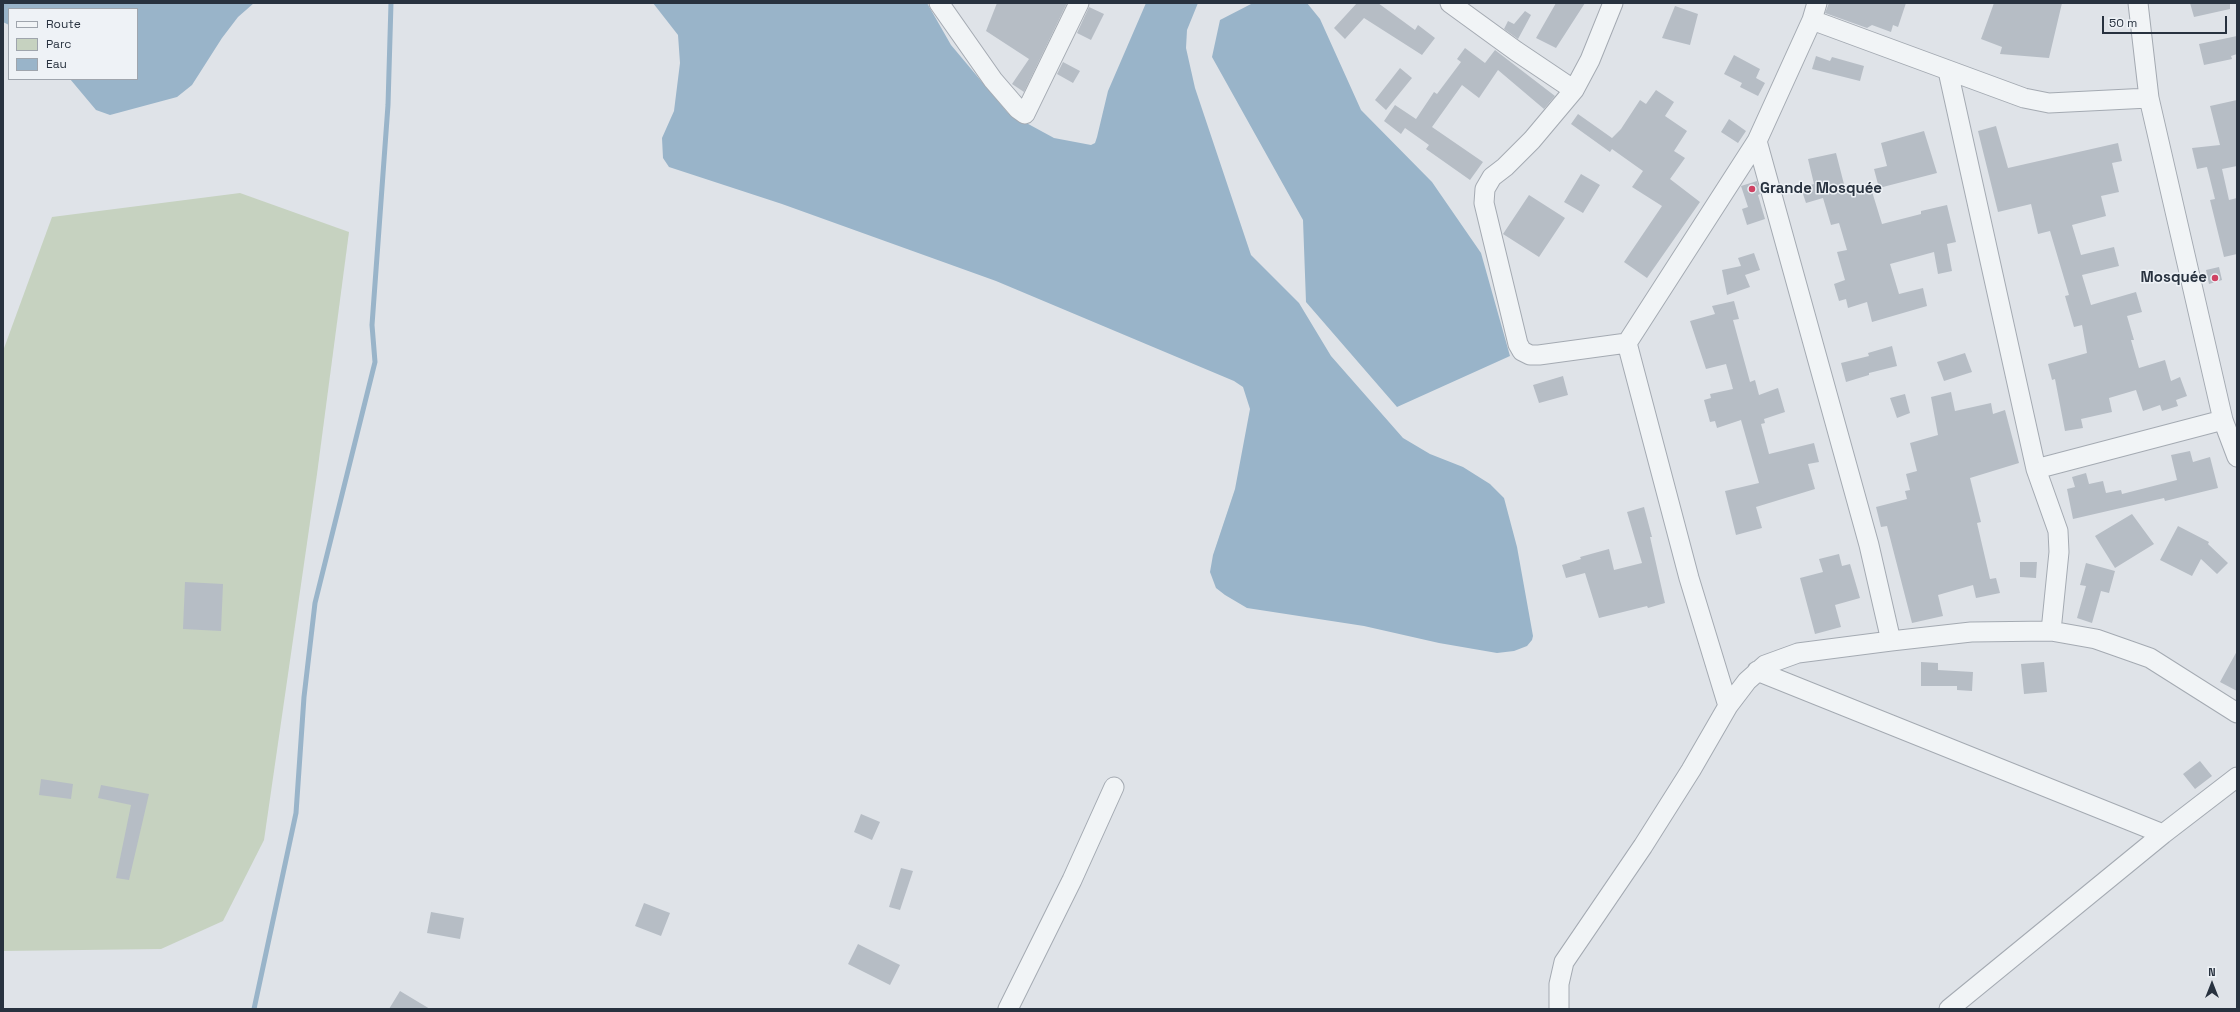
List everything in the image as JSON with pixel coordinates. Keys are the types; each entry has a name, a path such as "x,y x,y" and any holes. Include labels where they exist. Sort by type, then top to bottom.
{"street":[{"path":"939,3 993,80 1018,109 1025,114 1079,3"},
{"path":"1450,3 1516,51 1574,90"},
{"path":"1613,3 1590,60 1574,90 1532,140 1505,167 1492,177 1485,189 1484,203 1518,344 1522,351 1530,355 1539,355 1627,343"},
{"path":"2138,3 2148,98 2223,420 2237,457"},
{"path":"1728,706 1689,578 1627,343 1758,141 1815,11 1948,71 2024,98 2049,103 2148,98"},
{"path":"1948,71 2036,469 2058,531 2059,552 2051,631"},
{"path":"1758,141 1868,545 1891,641"},
{"path":"2036,469 2223,420"},
{"path":"1559,1009 1559,984 1564,962 1643,846 1691,770 1728,706 1757,671 1770,663 1798,653 1891,641 1971,632 2051,631 2096,639 2150,658 2237,713"},
{"path":"1757,671 2164,834"},
{"path":"1949,1009 2164,834 2237,777"},
{"path":"1008,1009 1072,880 1114,787"}],"green space":[{"path":"240,193 349,232 317,474 264,840 223,921 161,949 3,951 3,351 52,217"}],"water":[{"path":"3,3 254,3 238,17 222,38 192,85 177,97 110,115 96,110 71,80 138,80 138,8 8,8 8,24 3,22"},
{"path":"653,3 927,3 951,45 1008,113 1054,138 1091,145 1095,143 1097,137 1108,91 1146,3 1198,3 1187,30 1186,48 1195,88 1251,255 1299,303 1331,356 1403,438 1430,454 1463,467 1490,484 1504,498 1517,547 1533,636 1532,640 1527,646 1514,651 1497,653 1439,643 1364,626 1247,608 1225,595 1216,588 1210,572 1213,555 1235,489 1250,409 1243,387 1234,381 996,281 782,204 669,167 663,158 662,138 674,111 680,63 678,35"},
{"path":"1253,3 1307,3 1320,19 1361,110 1432,182 1481,253 1510,356 1397,407 1306,302 1303,220 1212,57 1220,20"}],"building":[{"path":"997,3 1067,3 1024,92 1012,84 1029,59 986,31"},
{"path":"1357,3 1378,3 1415,30 1418,25 1435,38 1422,55 1364,18 1345,39 1334,28"},
{"path":"1556,3 1585,3 1556,48 1536,38"},
{"path":"1829,3 1906,3 1898,27 1893,25 1891,32 1872,25 1867,28 1825,13"},
{"path":"1994,3 2062,3 2049,58 2000,54 2002,47 1981,39"},
{"path":"2190,3 2230,3 2230,9 2194,17"},
{"path":"1675,6 1698,14 1690,45 1662,38"},
{"path":"1089,7 1104,14 1091,40 1077,33"},
{"path":"1525,11 1531,15 1518,39 1504,29 1508,21 1514,24"},
{"path":"2237,36 2237,54 2231,56 2232,59 2204,65 2199,44"},
{"path":"1465,48 1485,63 1495,50 1555,96 1544,109 1498,70 1479,98 1462,85 1432,127 1483,162 1470,180 1426,149 1429,145 1405,128 1401,134 1384,121 1395,105 1416,119 1434,92 1437,94 1461,62 1457,59"},
{"path":"1734,55 1760,69 1756,78 1765,83 1758,96 1740,87 1742,83 1724,74"},
{"path":"1816,56 1830,61 1832,57 1864,66 1860,81 1812,69"},
{"path":"1063,62 1080,71 1073,83 1057,74"},
{"path":"1400,68 1412,78 1386,110 1375,100"},
{"path":"1656,90 1674,102 1665,116 1687,131 1674,151 1685,158 1670,179 1700,202 1647,278 1624,262 1662,206 1632,187 1643,171 1612,149 1610,152 1571,124 1578,114 1612,138 1621,129 1640,100 1646,104"},
{"path":"2237,100 2237,166 2222,169 2229,200 2237,198 2237,254 2224,257 2210,200 2215,199 2207,167 2197,169 2192,148 2220,145 2210,106"},
{"path":"1729,119 1746,131 1738,143 1721,132"},
{"path":"1996,126 2008,168 2118,143 2122,161 2112,163 2119,192 2101,196 2106,216 2072,225 2081,255 2114,247 2119,266 2082,275 2091,305 2136,292 2142,312 2127,316 2134,340 2131,340 2139,368 2165,360 2171,381 2180,377 2187,396 2176,400 2178,406 2162,411 2160,405 2143,411 2136,390 2109,398 2112,412 2081,419 2083,428 2065,431 2055,379 2052,380 2048,364 2087,353 2082,325 2074,327 2065,296 2069,295 2050,231 2038,234 2031,204 1998,212 1978,131"},
{"path":"1924,131 1937,173 1879,188 1874,169 1887,166 1881,143"},
{"path":"1836,153 1846,192 1870,185 1882,224 1921,214 1921,211 1947,205 1956,242 1947,244 1952,271 1938,274 1934,252 1890,264 1899,294 1923,288 1927,306 1872,322 1867,302 1848,308 1846,299 1839,301 1834,284 1845,280 1837,252 1847,250 1839,223 1831,225 1823,198 1806,203 1801,188 1814,184 1808,159"},
{"path":"1581,174 1600,185 1583,213 1564,202"},
{"path":"1757,181 1760,194 1758,195 1765,219 1747,225 1742,209 1748,207 1741,186"},
{"path":"1529,195 1565,218 1539,257 1503,234"},
{"path":"1754,253 1760,270 1745,275 1750,287 1727,295 1722,270 1741,266 1738,258"},
{"path":"2219,267 2222,280 2209,284 2206,270"},
{"path":"1734,301 1739,319 1733,320 1750,382 1755,380 1759,395 1778,388 1785,412 1764,419 1765,423 1761,424 1769,454 1814,443 1819,462 1808,464 1815,489 1756,507 1762,528 1736,535 1725,491 1759,483 1741,420 1717,428 1715,421 1710,422 1704,400 1711,398 1710,394 1733,389 1726,364 1706,369 1690,321 1715,314 1712,306"},
{"path":"1892,346 1897,366 1869,373 1869,375 1846,382 1841,363 1869,356 1868,353"},
{"path":"1965,353 1972,372 1944,381 1937,362"},
{"path":"1563,376 1568,395 1539,403 1533,385"},
{"path":"1951,392 1955,411 1991,403 1993,414 2005,410 2019,463 1970,478 1981,522 1977,523 1990,579 1996,578 2000,593 1976,598 1973,585 1938,595 1943,616 1912,623 1887,526 1881,527 1876,507 1907,499 1905,491 1910,490 1906,474 1917,471 1910,443 1938,435 1931,397"},
{"path":"1905,394 1910,413 1897,418 1890,398"},
{"path":"2190,451 2193,462 2210,457 2218,488 2165,501 2164,498 2073,519 2067,489 2075,487 2072,477 2086,473 2089,484 2103,481 2106,493 2121,490 2122,494 2177,480 2171,455"},
{"path":"1644,507 1652,537 1650,537 1665,603 1599,618 1585,573 1566,578 1562,565 1581,559 1580,557 1609,549 1614,570 1642,563 1627,512"},
{"path":"2132,514 2154,544 2115,568 2095,536"},
{"path":"2178,526 2209,542 2208,544 2228,563 2217,574 2201,559 2192,576 2160,560"},
{"path":"1839,554 1842,566 1850,564 1860,598 1835,605 1841,627 1815,634 1800,578 1823,572 1819,559"},
{"path":"2020,562 2037,562 2036,578 2020,577"},
{"path":"2086,563 2115,571 2109,593 2101,591 2092,623 2077,618 2086,586 2080,585"},
{"path":"185,582 223,584 221,631 183,629"},
{"path":"2237,651 2237,691 2220,682"},
{"path":"1921,662 1938,663 1938,670 1973,672 1972,691 1957,690 1957,686 1921,686"},
{"path":"2044,662 2047,692 2024,694 2021,664"},
{"path":"2200,761 2212,776 2195,789 2183,774"},
{"path":"41,779 73,784 71,799 39,795"},
{"path":"101,785 149,794 129,880 116,878 131,805 98,798"},
{"path":"861,814 880,822 872,840 854,832"},
{"path":"901,868 913,871 900,910 889,907"},
{"path":"644,903 670,913 661,936 635,926"},
{"path":"431,912 464,918 460,939 427,933"},
{"path":"858,944 900,965 890,985 848,964"},
{"path":"400,991 430,1009 389,1009"}],"waterway":[{"path":"254,1009 296,813 304,697 315,603 375,362 372,325 388,105 391,3"}],"place":[{"name":"Grande Mosquée","path":"1752,189"},
{"name":"Mosquée","path":"2215,278"}]}
